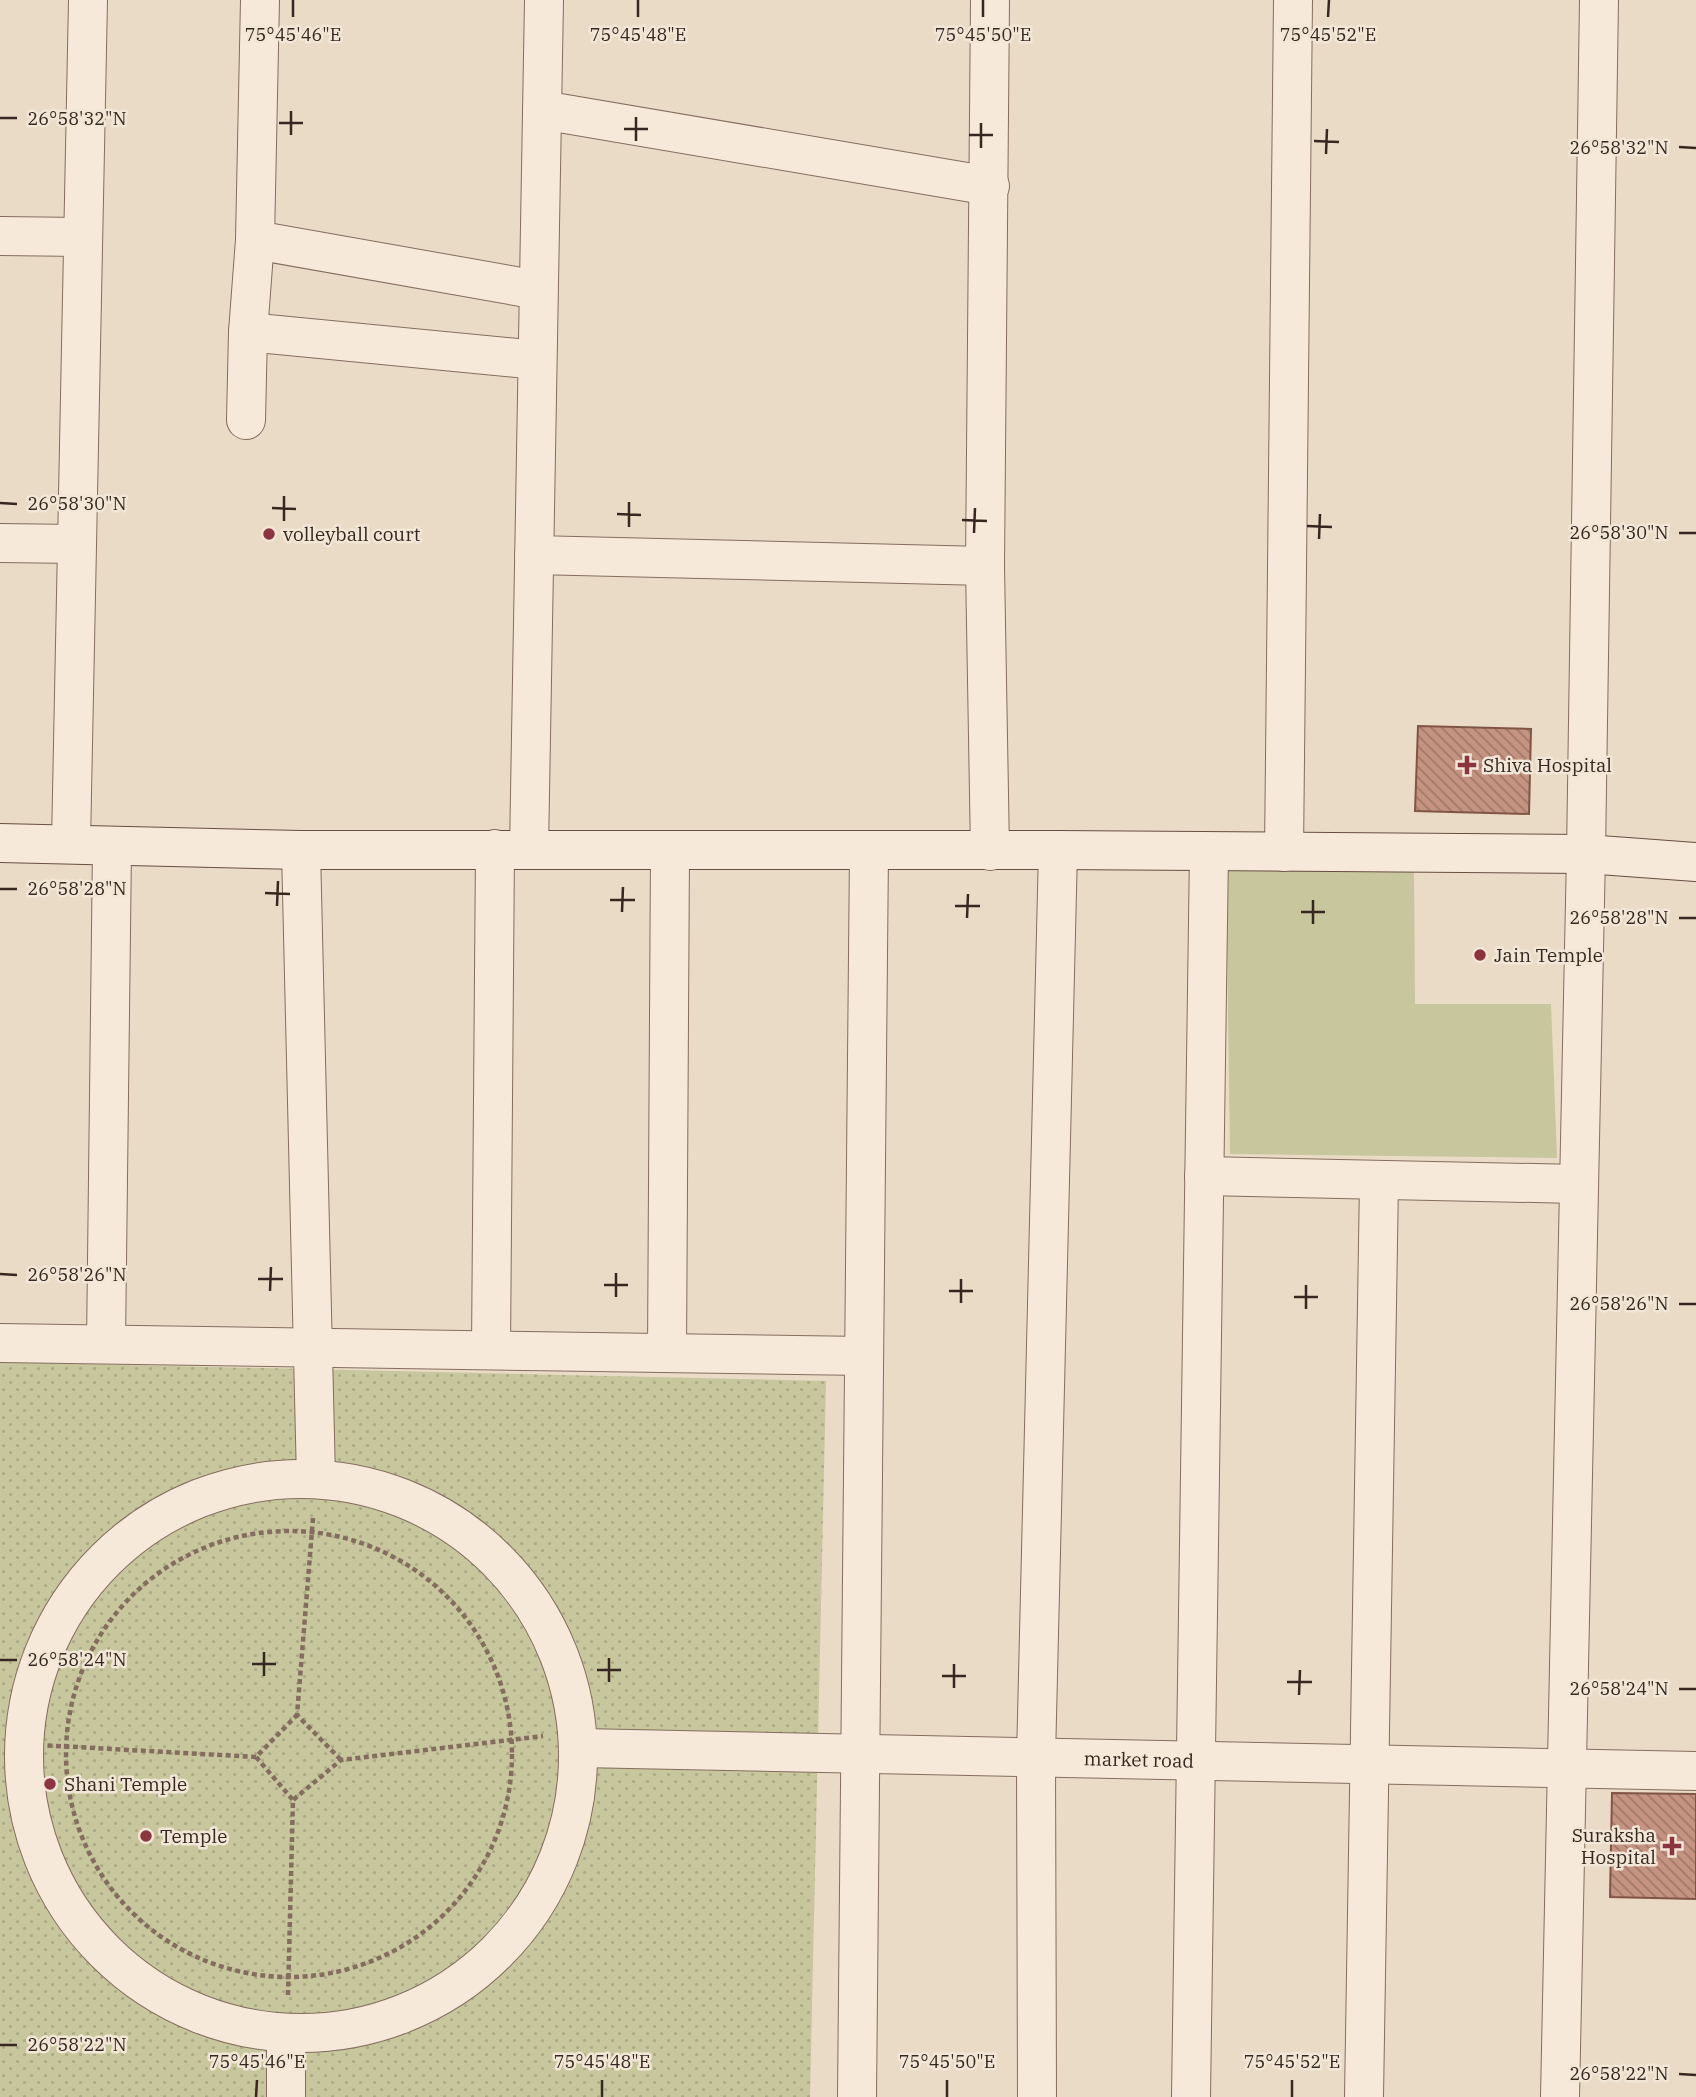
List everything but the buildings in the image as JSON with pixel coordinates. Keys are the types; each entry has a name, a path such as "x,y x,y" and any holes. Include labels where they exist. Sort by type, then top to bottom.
{"street":[{"path":"71,843 88,0"},
{"path":"246,420 247,332 255,240 260,0"},
{"path":"491,1350 512,850 534,555 544,0"},
{"path":"990,0 985,566 990,851"},
{"path":"1284,852 1293,0"},
{"path":"1559,2097 1586,854 1598,0"},
{"path":"542,110 990,186"},
{"path":"0,236 83,237"},
{"path":"255,240 538,290"},
{"path":"247,332 537,360"},
{"path":"0,543 77,544"},
{"path":"534,555 985,566"},
{"path":"0,843 301,850 1058,850 1586,854 1696,862"},
{"path":"106,1344 112,847"},
{"path":"301,850 316,1479"},
{"path":"667,1353 670,850"},
{"path":"1037,2097 1035,1758 1058,850"},
{"path":"858,2097 869,851"},
{"path":"1191,2097 1209,852"},
{"path":"1204,1176 1379,1182 1578,1184"},
{"path":"1364,2097 1379,1182"},
{"path":"0,1343 864,1356"},
{"path":"316,1479 382,1490 443,1516 495,1556 537,1607 566,1666 580,1739 573,1824 543,1895 496,1955 435,2000 363,2028 286,2034 215,2021 150,1989 94,1943 53,1883 28,1816 11,1744 55,1624 92,1573 138,1530 193,1500 254,1482 316,1479"},
{"name":"market road","path":"580,1739 860,1753 1696,1771"},
{"path":"286,2034 286,2097"}],"path":[{"path":"256,1757 297,1715 312,1531"},
{"path":"312,1531 364,1543 411,1566 452,1599 483,1640 504,1688 514,1740 511,1791 496,1842 470,1887 434,1925 391,1955 341,1972 289,1978 238,1972 189,1955 146,1927 110,1890 84,1846 68,1798 64,1747 75,1687 100,1632 141,1585 193,1552 251,1533 312,1531"},
{"path":"297,1715 341,1760"},
{"path":"293,1800 341,1760 514,1740 580,1739"},
{"path":"11,1744 256,1757 293,1800 286,2034"}],"green space":[{"path":"1226,865 1414,865 1415,1004 1551,1004 1557,1158 1230,1154"},
{"path":"0,1362 826,1381 810,2097 0,2097"}],"place":[{"name":"volleyball court","path":"269,534"},
{"name":"Shiva Hospital","path":"1467,765"},
{"name":"Jain Temple","path":"1480,955"},
{"name":"Shani Temple","path":"50,1784"},
{"name":"Temple","path":"146,1836"},
{"name":"Suraksha Hospital","path":"1672,1846"}]}
